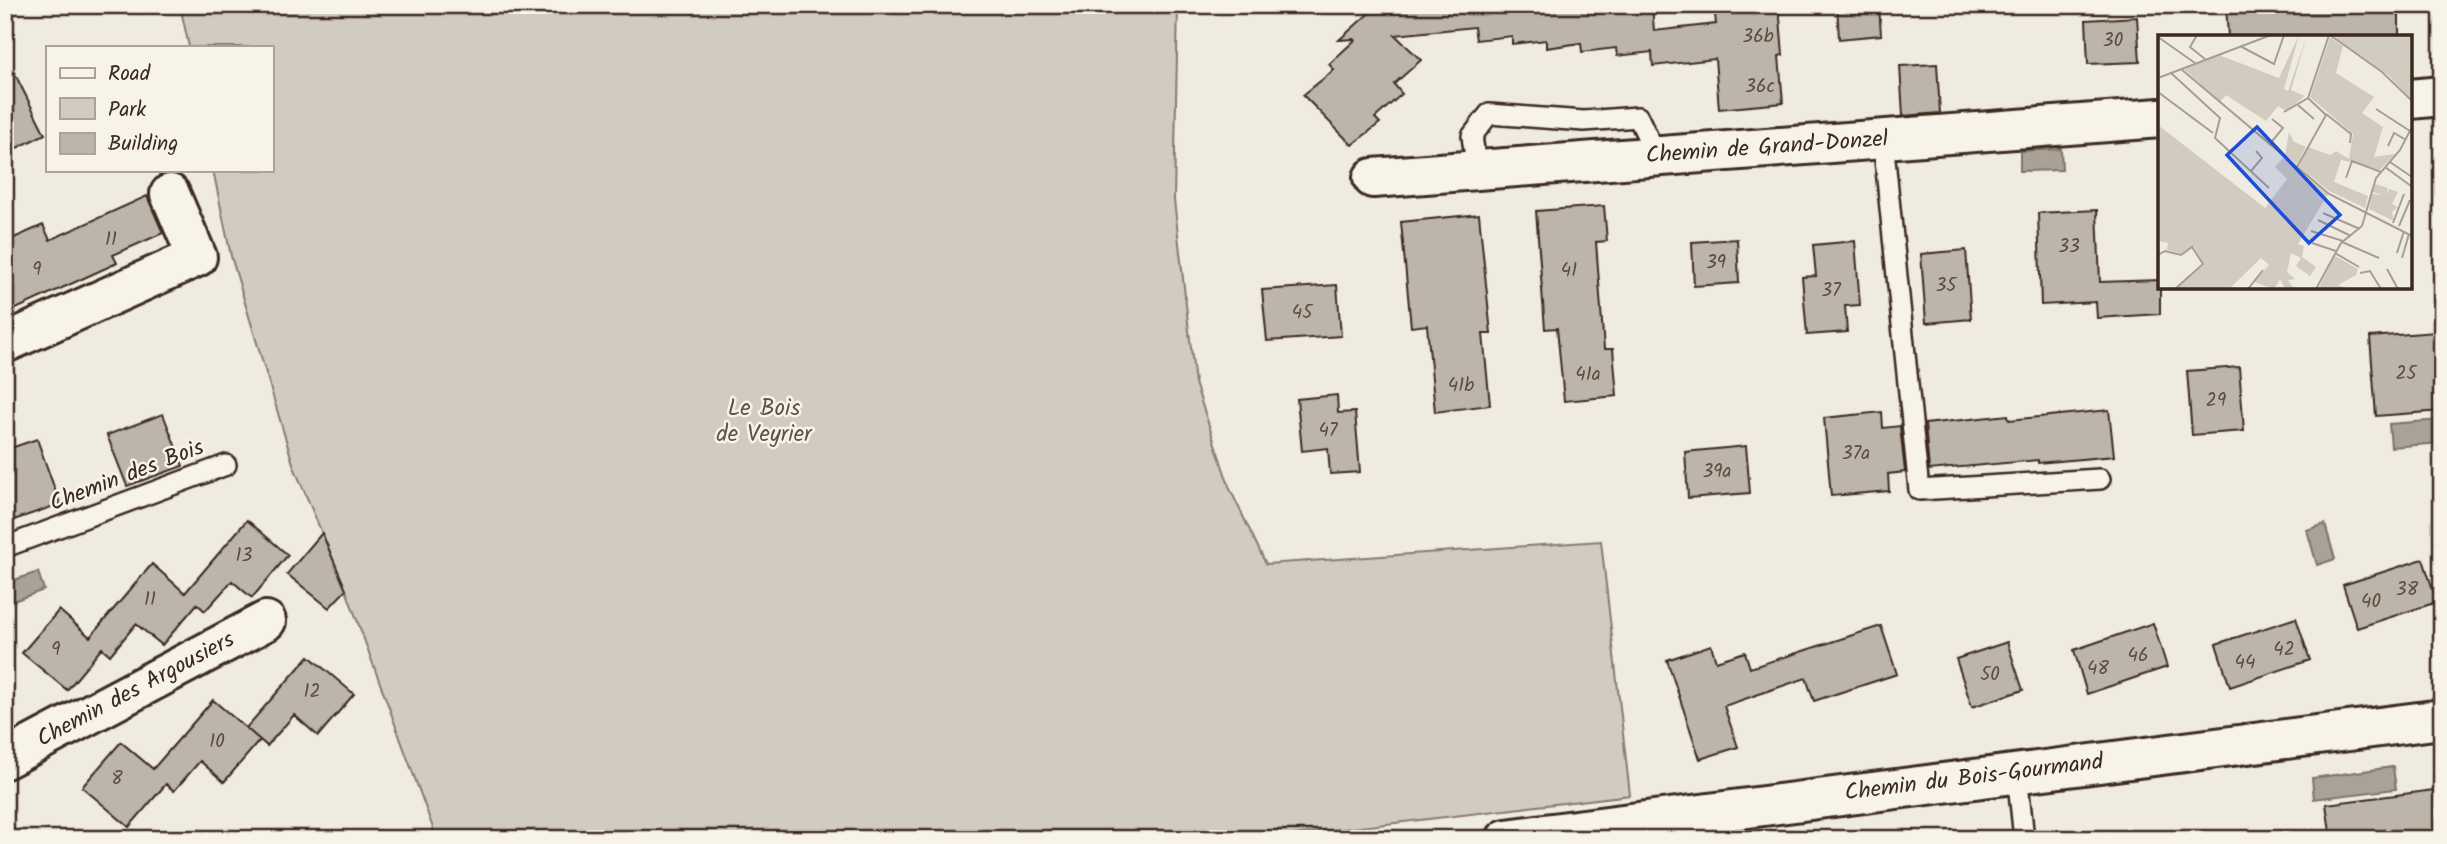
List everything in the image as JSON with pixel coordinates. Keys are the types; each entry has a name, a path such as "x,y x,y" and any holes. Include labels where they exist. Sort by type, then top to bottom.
{"street":[{"path":"2412,99 2442,96"},
{"name":"Chemin de Grand-Donzel","path":"1373,178 2158,118"},
{"path":"5,343 197,257 170,194"},
{"name":"Chemin des Argousiers","path":"5,759 266,621"},
{"name":"Chemin du Bois-Gourmand","path":"1506,839 2442,719"}],"lane":[{"path":"1477,171 1472,136 1489,114 1584,121 1639,117 1657,156"},
{"path":"1883,140 1919,490 2100,479"},
{"name":"Chemin des Bois","path":"5,547 226,465"},
{"path":"2017,773 2024,839"}],"green space":[{"name":"Le Bois de Veyrier","path":"180,5 1178,5 1174,200 1195,383 1230,489 1266,564 1601,541 1630,795 1259,839 437,839 346,590 294,467 231,256 213,172 273,172 273,46 189,46"}],"shaded area":[{"path":"2061,149 2062,170 2020,171 2020,151"},
{"path":"2440,420 2442,443 2391,447 2389,424"},
{"path":"2325,524 2335,559 2317,565 2307,530"},
{"path":"38,572 44,590 5,604 5,583"},
{"path":"2393,767 2396,789 2314,799 2312,778"}],"building":[{"path":"1378,5 1652,5 1654,31 1716,24 1714,5 1779,5 1783,103 1719,109 1715,59 1653,66 1652,52 1617,56 1616,48 1582,52 1581,43 1546,48 1546,40 1512,44 1512,36 1476,40 1474,27 1395,35 1421,60 1394,84 1402,94 1375,118 1380,123 1352,145 1303,95 1334,70 1329,64 1355,40 1339,40"},
{"path":"1837,5 1879,5 1881,35 1839,39"},
{"path":"2226,5 2399,5 2399,35 2228,35"},
{"path":"2137,17 2140,62 2088,64 2086,20"},
{"path":"5,54 45,134 5,154"},
{"path":"1937,64 1940,113 1903,116 1900,66"},
{"path":"147,196 163,233 113,255 117,263 5,314 5,242 43,225 50,240"},
{"path":"1604,206 1607,241 1596,242 1604,349 1613,349 1617,396 1564,401 1557,328 1545,329 1536,211"},
{"path":"2097,210 2100,282 2158,280 2160,314 2097,318 2096,302 2041,305 2038,213"},
{"path":"1479,214 1491,334 1483,334 1490,405 1435,412 1427,325 1411,327 1401,222"},
{"path":"1737,239 1739,283 1694,286 1692,242"},
{"path":"1855,241 1860,305 1845,306 1847,332 1807,335 1802,277 1816,276 1813,245"},
{"path":"1966,250 1971,319 1926,323 1921,254"},
{"path":"1337,285 1341,336 1267,341 1262,290"},
{"path":"2436,332 2442,411 2376,416 2370,337"},
{"path":"2239,367 2244,431 2192,435 2187,371"},
{"path":"1337,395 1338,413 1355,412 1360,472 1330,474 1328,448 1302,451 1297,399"},
{"path":"2109,410 2114,456 1929,470 1925,424 2008,415 2009,420"},
{"path":"1882,412 1883,428 1900,426 1905,472 1888,474 1889,491 1831,496 1824,418"},
{"path":"163,414 183,466 127,486 107,435"},
{"path":"37,439 60,504 5,523 5,450"},
{"path":"1746,446 1750,493 1688,498 1685,452"},
{"path":"247,520 288,555 252,598 232,581 205,611 197,604 162,645 136,624 110,655 102,648 67,690 22,653 59,610 90,637 152,564 185,593"},
{"path":"322,533 346,590 329,608 287,574"},
{"path":"2423,559 2437,602 2357,628 2343,585"},
{"path":"2296,618 2310,660 2230,687 2216,644"},
{"path":"2153,623 2167,667 2087,694 2074,650"},
{"path":"1881,626 1897,674 1814,701 1806,678 1724,706 1738,747 1700,759 1667,660 1711,645 1716,661 1745,652 1750,668"},
{"path":"2007,642 2023,690 1972,707 1956,659"},
{"path":"309,656 354,694 318,736 294,715 267,746 246,728"},
{"path":"213,700 260,740 224,782 200,761 174,791 166,784 129,827 82,787 121,742 153,769"},
{"path":"2442,789 2442,839 2331,839 2326,804"}]}
